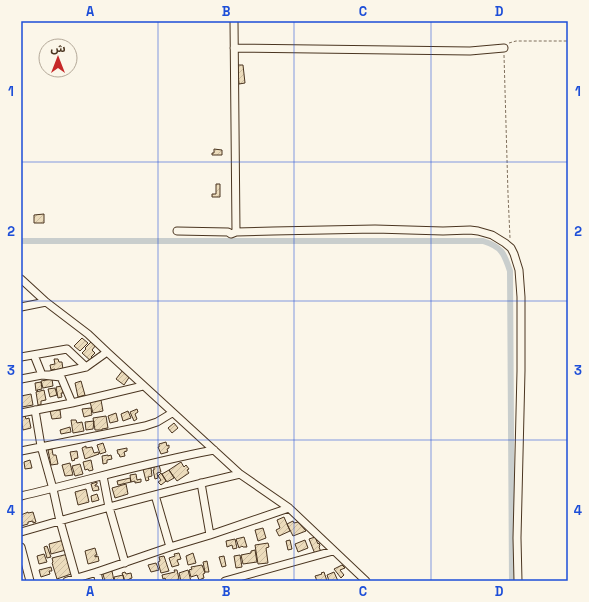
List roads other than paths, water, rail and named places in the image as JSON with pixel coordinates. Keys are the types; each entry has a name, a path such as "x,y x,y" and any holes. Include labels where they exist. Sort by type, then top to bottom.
{"street":[{"path":"234,21 236,232"},
{"path":"234,48 470,51 504,48"},
{"path":"177,231 228,232 230,234 236,232 280,230 470,230 492,235 511,248 518,270 521,297 521,372 517,538 518,581"},
{"path":"21,279 46,302 88,334 172,413 240,474 289,508 366,581"},
{"path":"21,307 46,302"},
{"path":"21,357 67,349 86,367"},
{"path":"21,379 50,375 86,367 107,352"},
{"path":"34,355 42,375"},
{"path":"42,375 60,377 72,403"},
{"path":"21,413 72,403 143,386"},
{"path":"35,410 60,520 76,578"},
{"path":"21,451 145,426 172,413"},
{"path":"21,496 181,456 214,450"},
{"path":"21,532 109,507 240,474"},
{"path":"103,476 109,507 125,563"},
{"path":"201,483 210,535"},
{"path":"155,495 170,547"},
{"path":"67,581 289,508"},
{"path":"21,547 30,581"},
{"path":"225,581 333,551"},
{"path":"97,572 99,581"}],"waterway":[{"path":"21,241 483,241 498,248 504,255 510,271 512,581"}]}
